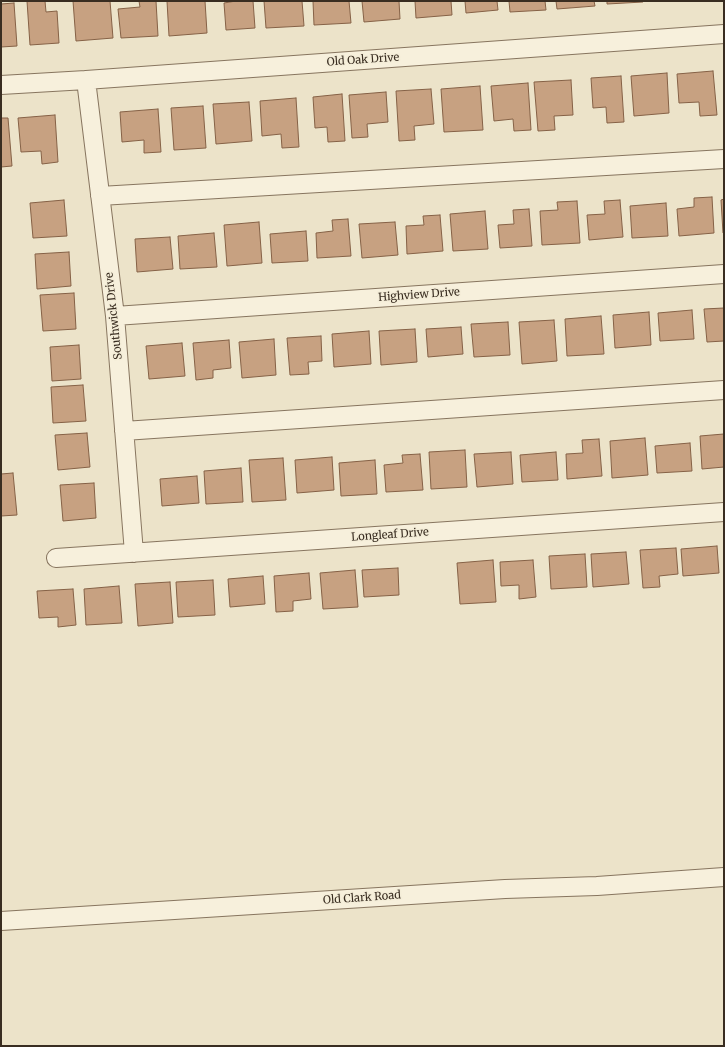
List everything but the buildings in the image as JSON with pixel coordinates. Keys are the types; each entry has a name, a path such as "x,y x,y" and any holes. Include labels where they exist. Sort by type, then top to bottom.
{"street":[{"name":"Old Oak Drive","path":"1,85 724,34"},
{"name":"Southwick Drive","path":"86,80 115,316 134,553"},
{"path":"100,196 724,158"},
{"name":"Highview Drive","path":"115,316 724,274"},
{"path":"124,431 724,390"},
{"name":"Longleaf Drive","path":"56,558 724,512"},
{"name":"Old Clark Road","path":"1,921 505,889 598,886 724,877"}]}
